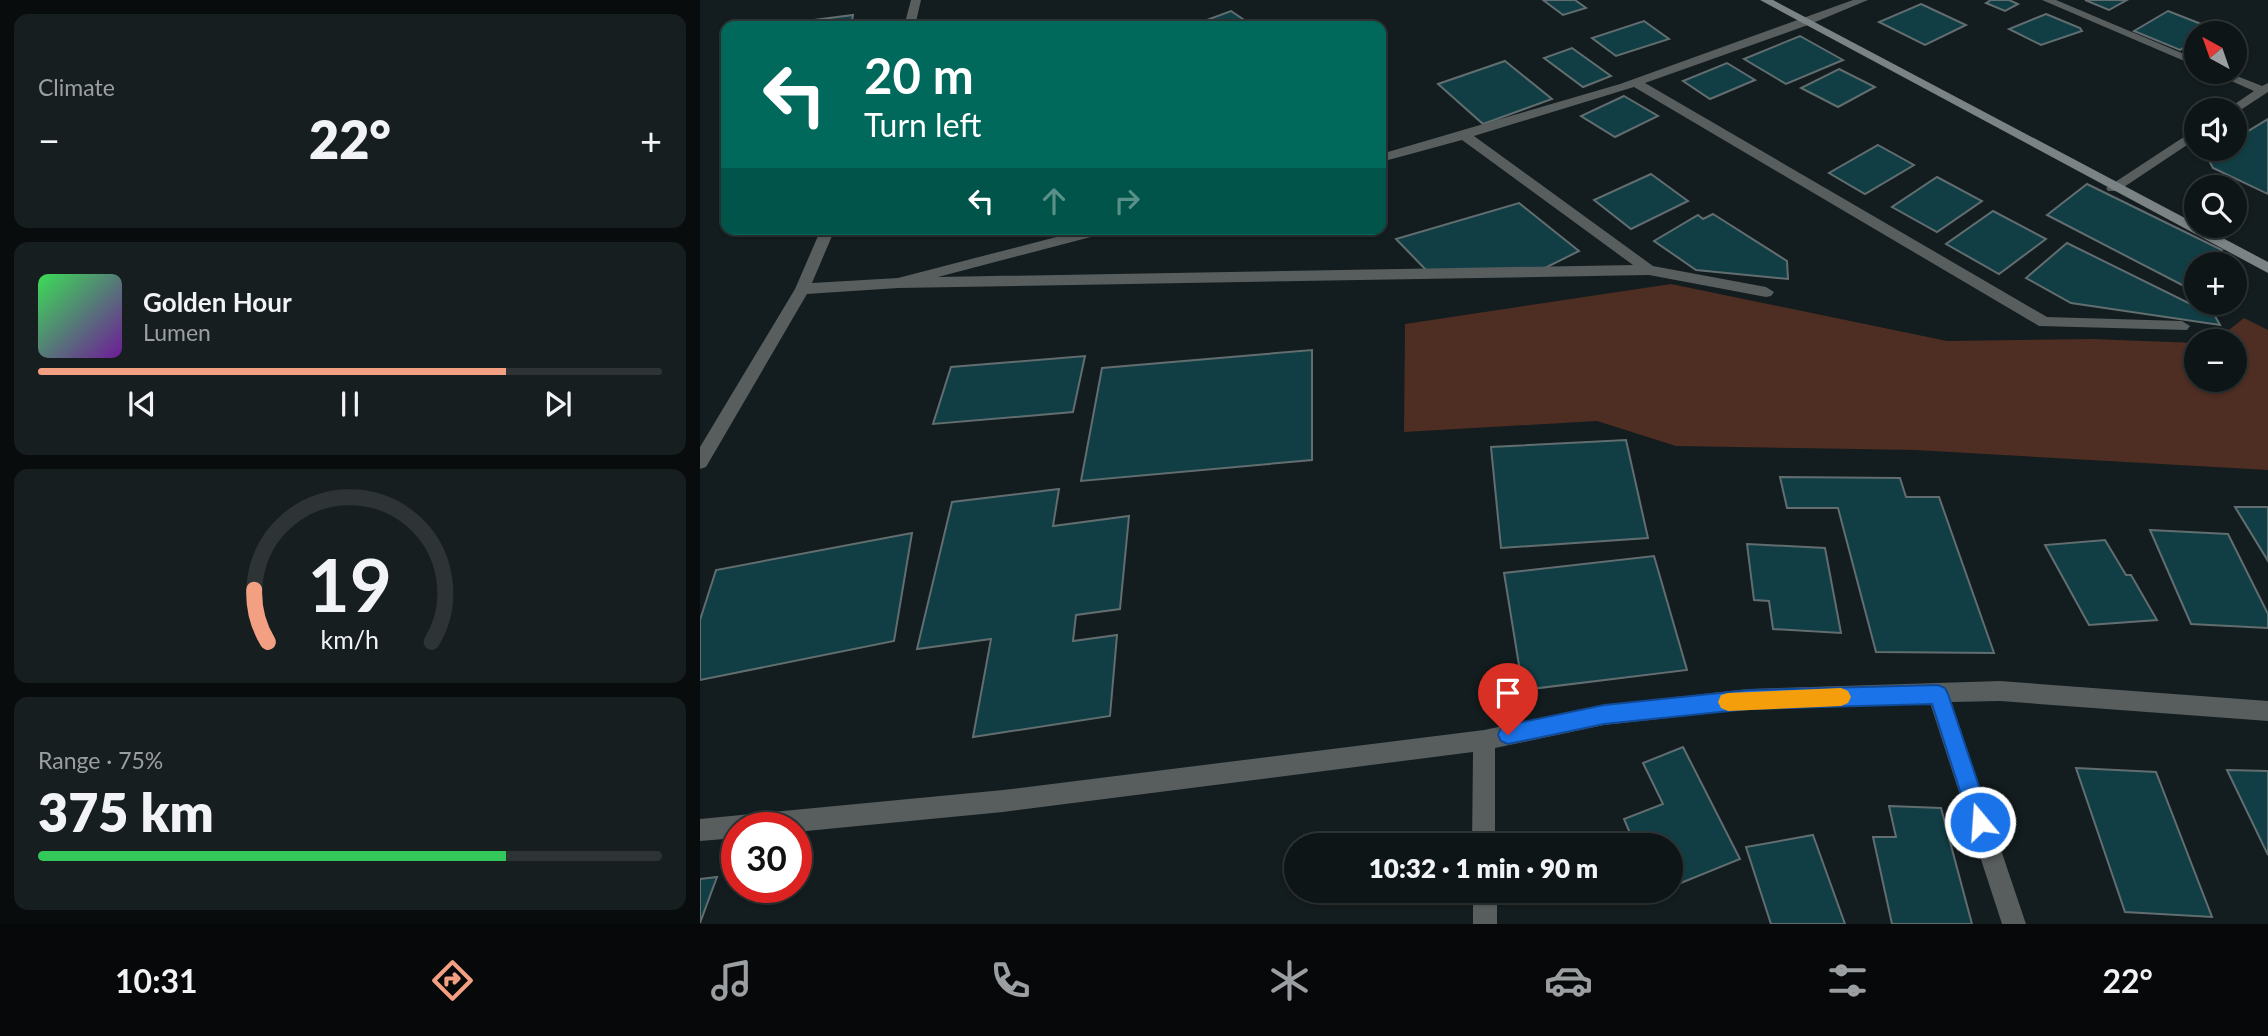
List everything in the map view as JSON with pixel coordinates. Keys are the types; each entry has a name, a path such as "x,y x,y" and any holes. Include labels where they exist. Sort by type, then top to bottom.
{"street":[{"path":"910,21 916,0"},
{"path":"1765,0 2113,188 2268,268"},
{"path":"1386,157 1465,136 1633,81 1807,22 1863,0"},
{"path":"2047,0 2184,58"},
{"path":"1633,81 2044,323 2182,326"},
{"path":"2247,82 2265,88"},
{"path":"2247,100 2265,88"},
{"path":"1465,136 1649,270"},
{"path":"2113,188 2184,142"},
{"path":"700,462 802,289 825,235"},
{"path":"898,283 1082,235"},
{"path":"802,289 898,283 1649,270 1766,292"},
{"path":"700,830 1003,801 1484,740 1604,715 1749,699 2000,691 2268,711"},
{"path":"1938,694 2014,924"},
{"path":"1484,740 1484,833"},
{"path":"1485,903 1485,924"}],"shaded area":[{"path":"1671,284 1947,341 2093,339 2184,343 2184,392 2247,392 2247,329 2230,329 2244,318 2268,330 2268,470 1915,450 1676,446 1597,421 1404,432 1405,324"}],"building":[{"path":"1543,0 1575,0 1586,8 1563,15"},
{"path":"1991,0 2009,0 2018,4 2005,11 1986,3"},
{"path":"2085,0 2127,0 2109,10"},
{"path":"1921,4 1966,25 1925,45 1879,22"},
{"path":"1231,11 1246,21 1204,21"},
{"path":"2168,11 2194,21 2184,21 2184,48 2180,50 2134,31"},
{"path":"2046,14 2082,31 2041,45 2009,29"},
{"path":"853,15 852,21 807,21"},
{"path":"1644,21 1669,39 1616,56 1592,38"},
{"path":"1800,36 1843,60 1786,84 1744,59"},
{"path":"1572,48 1611,76 1583,87 1544,58"},
{"path":"1505,61 1552,99 1483,124 1438,84"},
{"path":"1727,63 1755,80 1710,99 1683,81"},
{"path":"1839,69 1875,87 1838,107 1801,88"},
{"path":"1624,96 1658,116 1615,137 1581,116"},
{"path":"2268,119 2268,194 2247,184 2247,175 2228,175 2213,168 2209,161 2247,161 2247,132"},
{"path":"1878,145 1914,165 1865,194 1829,173"},
{"path":"1651,174 1688,201 1631,229 1594,200"},
{"path":"1937,177 1982,201 1937,232 1892,207"},
{"path":"2087,184 2184,231 2184,238 2197,238 2222,250 2184,252 2184,286 2047,215"},
{"path":"1519,203 1579,251 1545,268 1428,272 1396,239"},
{"path":"1993,211 2046,239 1999,274 1946,244"},
{"path":"1713,214 1787,261 1788,279 1696,270 1654,241 1698,215 1703,219"},
{"path":"2067,243 2184,301 2184,315 2213,315 2220,325 2071,303 2026,278"},
{"path":"1312,350 1312,460 1081,481 1102,368"},
{"path":"1085,356 1073,412 933,424 951,367"},
{"path":"1626,440 1648,538 1501,548 1491,447"},
{"path":"1780,477 1900,478 1906,497 1939,497 1994,653 1876,652 1838,508 1787,508"},
{"path":"1059,489 1053,526 1129,516 1120,609 1076,615 1073,641 1117,635 1110,716 973,737 991,639 917,649 952,502"},
{"path":"2235,507 2268,507 2268,561"},
{"path":"2150,530 2228,534 2268,614 2268,628 2191,624"},
{"path":"912,533 894,641 700,680 700,620 716,570"},
{"path":"2105,540 2126,575 2131,575 2157,620 2089,625 2045,545"},
{"path":"1747,544 1825,548 1841,633 1773,629 1769,601 1754,600"},
{"path":"1654,556 1687,670 1523,690 1504,573"},
{"path":"1683,747 1740,859 1683,882 1683,833 1630,833 1624,819 1663,804 1643,763"},
{"path":"2076,768 2156,772 2212,917 2125,912"},
{"path":"2227,770 2268,771 2268,855"},
{"path":"1889,806 1941,808 1972,924 1892,924 1873,837 1896,837"},
{"path":"1813,835 1845,924 1771,924 1746,847"},
{"path":"717,877 700,923 700,879"}],"slow traffic":[{"path":"1728,702 1841,697"}],"route":[{"path":"1508,735 1604,715 1749,699 1938,694 1980,822"}]}
